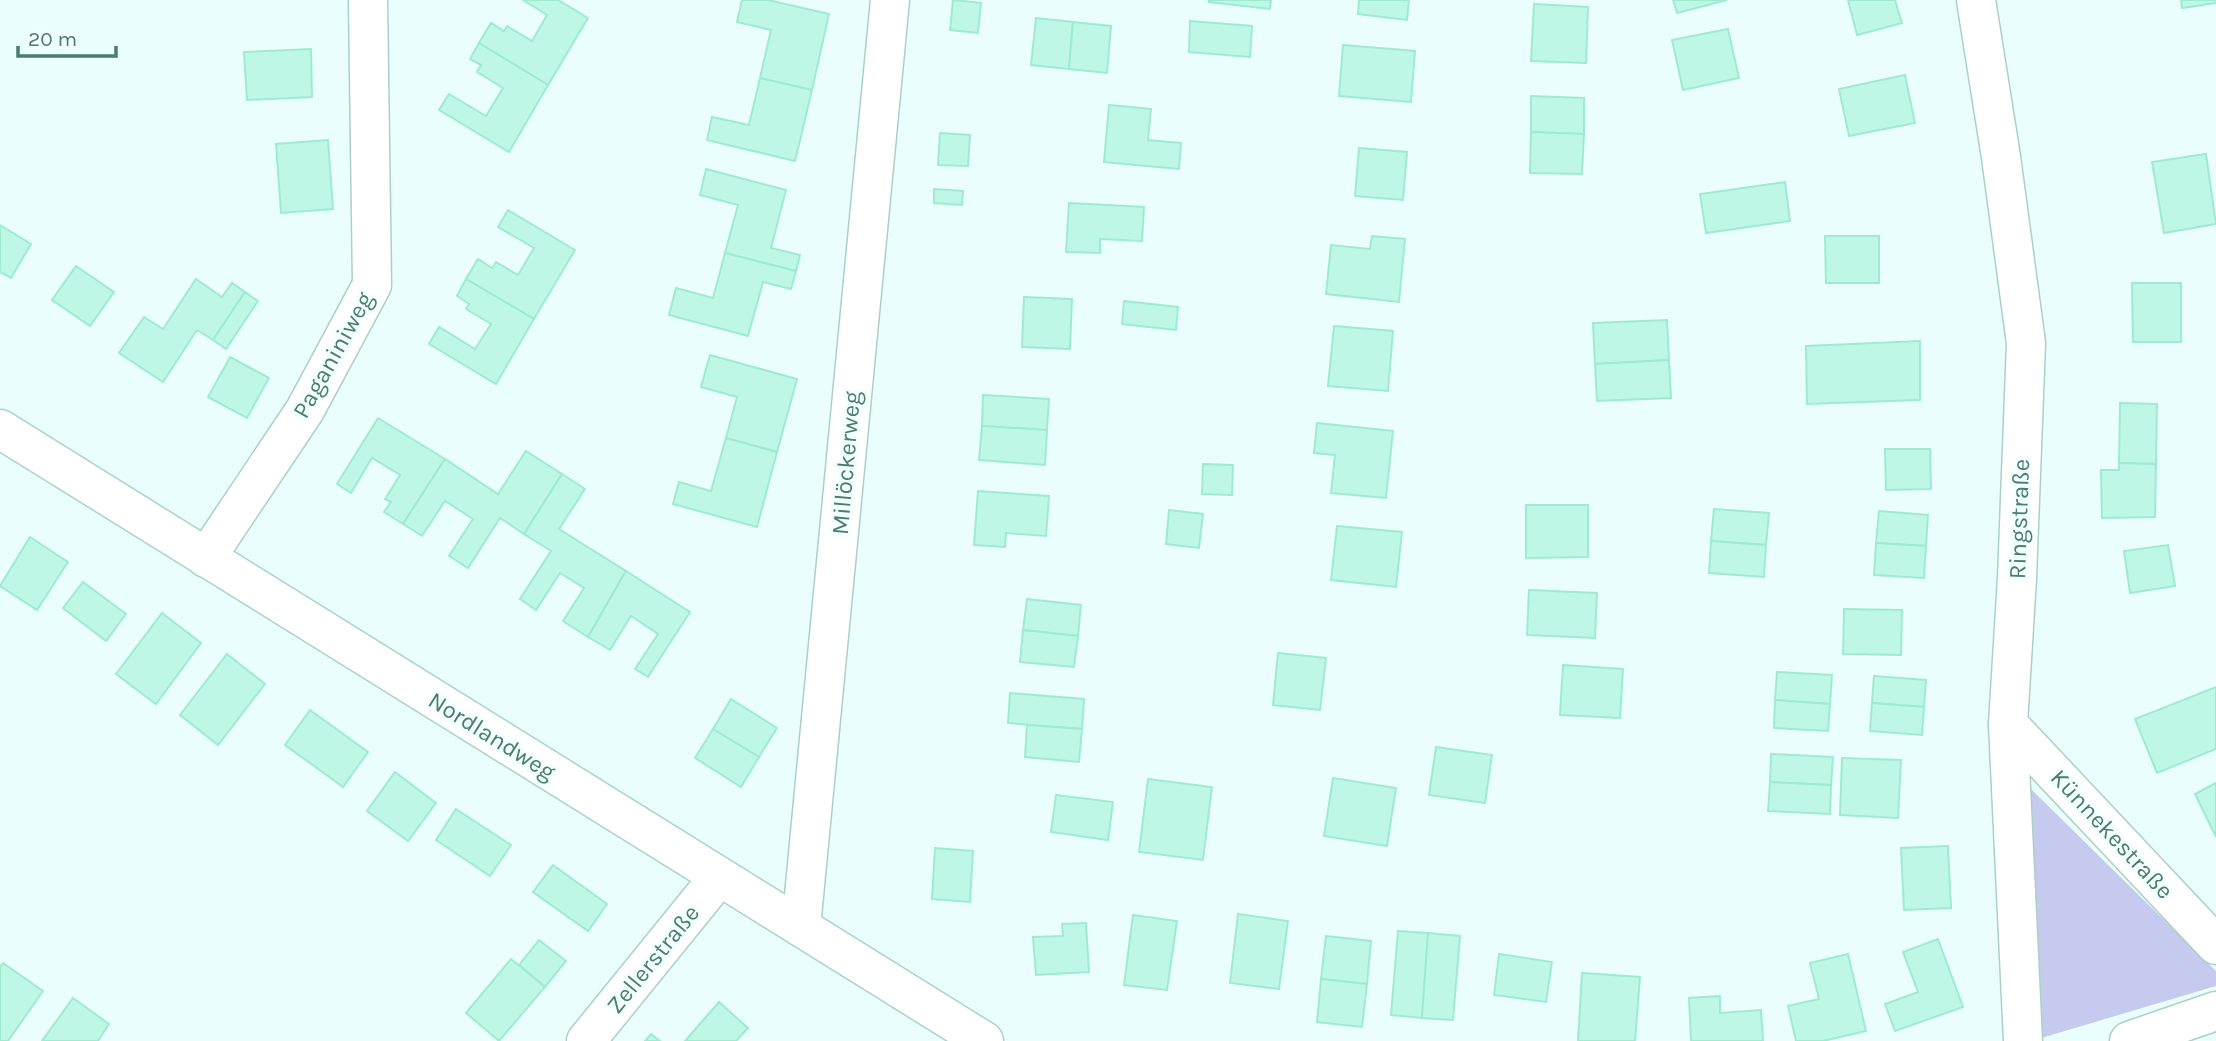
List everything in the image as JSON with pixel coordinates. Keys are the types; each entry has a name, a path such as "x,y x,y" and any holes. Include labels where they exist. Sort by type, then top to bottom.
{"street":[{"name":"Paganiniweg","path":"206,558 305,410 372,285 369,0"},
{"name":"Millöckerweg","path":"801,927 890,0"},
{"name":"Ringstraße","path":"1976,0 2026,343 2017,578 2008,724 2022,1041"},
{"name":"Nordlandweg","path":"0,429 984,1041"},
{"name":"Künnekestraße","path":"2008,724 2216,945"},
{"name":"Zellerstraße","path":"586,1041 719,877"},
{"path":"2129,1041 2216,1012"}],"shaded area":[{"path":"2025,783 2216,971 2216,986 2038,1039"}],"building":[{"path":"523,0 558,0 588,18 548,85 479,43 491,23 504,31 507,26 532,41 547,15"},
{"path":"742,0 768,0 829,14 812,90 760,78 771,30 737,22"},
{"path":"953,0 981,3 978,33 950,30"},
{"path":"1209,0 1271,0 1270,9"},
{"path":"1359,0 1409,0 1407,20 1358,14"},
{"path":"1673,0 1727,0 1677,13"},
{"path":"1848,0 1895,0 1902,23 1857,35"},
{"path":"2181,0 2216,0 2216,3 2182,8"},
{"path":"1534,4 1588,7 1586,63 1531,61"},
{"path":"1036,18 1073,22 1069,69 1031,65"},
{"path":"1190,21 1252,26 1250,57 1189,52"},
{"path":"1073,22 1111,26 1107,73 1069,69"},
{"path":"1728,29 1739,78 1683,90 1672,40"},
{"path":"479,43 548,85 509,152 439,110 449,94 486,116 503,88 477,72 481,65 470,59"},
{"path":"1343,45 1415,51 1411,102 1339,96"},
{"path":"311,49 312,97 247,100 244,52"},
{"path":"1905,75 1915,123 1849,136 1839,89"},
{"path":"760,78 812,90 795,161 707,140 712,117 749,125"},
{"path":"1531,96 1584,98 1584,134 1531,132"},
{"path":"1109,105 1151,109 1148,140 1181,143 1179,169 1104,162"},
{"path":"1531,132 1584,134 1582,174 1530,173"},
{"path":"940,133 970,135 968,166 938,165"},
{"path":"328,140 333,209 281,213 276,144"},
{"path":"1359,148 1407,152 1403,200 1355,196"},
{"path":"2206,154 2216,224 2164,233 2152,162"},
{"path":"706,169 786,190 771,248 800,255 796,271 725,253 738,205 700,195"},
{"path":"1785,182 1790,221 1706,233 1700,194"},
{"path":"934,189 963,191 962,205 934,203"},
{"path":"1069,203 1144,207 1142,241 1100,239 1100,253 1066,252"},
{"path":"508,210 575,250 534,319 466,279 478,259 492,268 496,262 518,275 534,248 498,227"},
{"path":"0,225 31,244 11,278 0,272"},
{"path":"1372,236 1405,239 1399,302 1326,294 1331,245 1370,249"},
{"path":"1825,236 1879,236 1879,283 1826,283"},
{"path":"725,253 796,271 791,289 763,282 748,336 669,315 676,288 713,298"},
{"path":"76,266 114,292 90,326 52,300"},
{"path":"196,279 222,297 232,283 245,292 213,340 197,330 163,382 119,353 144,317 163,329"},
{"path":"466,279 534,319 496,384 429,344 439,327 475,349 491,324 466,309 469,304 457,296"},
{"path":"2132,283 2181,283 2181,342 2133,342"},
{"path":"245,292 258,301 226,349 213,340"},
{"path":"1024,297 1072,299 1070,349 1022,347"},
{"path":"1124,301 1178,307 1176,330 1122,324"},
{"path":"1667,320 1669,360 1595,364 1593,323"},
{"path":"1334,326 1393,331 1388,391 1328,386"},
{"path":"1920,341 1920,400 1807,404 1806,346"},
{"path":"710,355 797,379 777,452 726,438 737,397 701,387"},
{"path":"230,357 269,378 247,418 208,397"},
{"path":"1669,360 1671,398 1597,401 1595,364"},
{"path":"983,395 1049,399 1047,430 982,426"},
{"path":"2120,403 2157,404 2156,464 2119,463"},
{"path":"378,418 445,459 403,524 384,512 391,502 385,499 400,475 372,458 351,493 337,484"},
{"path":"1317,423 1393,431 1386,498 1331,493 1335,455 1314,453"},
{"path":"982,426 1047,430 1045,465 979,460"},
{"path":"726,438 777,452 757,527 673,504 679,482 711,491"},
{"path":"1885,449 1930,449 1931,489 1886,490"},
{"path":"526,451 562,474 524,534 500,518 468,568 449,556 473,519 445,501 422,536 403,524 445,459 498,494"},
{"path":"2119,463 2156,464 2155,517 2102,518 2101,470 2119,470"},
{"path":"1203,464 1233,465 1232,495 1202,494"},
{"path":"562,474 585,489 559,529 626,571 588,637 563,621 584,588 560,573 536,610 520,599 551,551 524,534"},
{"path":"978,491 1049,496 1046,536 1006,533 1005,547 974,545"},
{"path":"1526,505 1588,505 1588,557 1526,558"},
{"path":"1714,509 1769,513 1766,545 1711,541"},
{"path":"1169,510 1203,514 1199,548 1166,544"},
{"path":"1879,511 1928,515 1926,546 1876,543"},
{"path":"1337,526 1402,532 1396,587 1331,580"},
{"path":"30,537 68,562 37,610 0,586"},
{"path":"1711,541 1766,545 1764,577 1709,573"},
{"path":"1876,543 1926,546 1924,578 1874,575"},
{"path":"2168,545 2175,586 2130,593 2124,551"},
{"path":"626,571 690,612 648,677 635,669 658,634 631,616 610,650 588,637"},
{"path":"83,582 126,614 106,641 63,608"},
{"path":"1529,590 1597,593 1595,638 1527,635"},
{"path":"1027,599 1081,605 1078,636 1023,630"},
{"path":"1844,609 1902,610 1901,655 1843,654"},
{"path":"162,613 201,643 156,704 116,674"},
{"path":"1023,630 1078,636 1074,667 1020,662"},
{"path":"1278,653 1326,658 1320,710 1273,705"},
{"path":"227,654 265,684 218,745 180,715"},
{"path":"1563,665 1623,669 1620,718 1560,715"},
{"path":"1777,672 1832,675 1830,704 1775,700"},
{"path":"1874,676 1926,680 1924,707 1872,703"},
{"path":"2216,687 2216,749 2157,773 2135,719"},
{"path":"1010,693 1084,699 1082,729 1008,723"},
{"path":"731,699 777,728 759,757 713,729"},
{"path":"1775,700 1830,704 1828,731 1774,728"},
{"path":"1872,703 1924,707 1922,735 1870,731"},
{"path":"310,710 368,752 343,787 285,745"},
{"path":"1027,725 1082,729 1079,762 1025,757"},
{"path":"713,729 759,757 741,787 695,758"},
{"path":"1436,747 1492,755 1485,803 1429,795"},
{"path":"1771,754 1833,757 1831,785 1770,782"},
{"path":"1842,758 1901,760 1898,818 1840,815"},
{"path":"395,772 436,803 408,841 367,811"},
{"path":"1333,778 1396,788 1387,846 1324,836"},
{"path":"1148,779 1212,787 1203,860 1139,852"},
{"path":"1770,782 1831,785 1830,814 1768,811"},
{"path":"2216,783 2216,837 2195,794"},
{"path":"1056,795 1113,802 1108,840 1051,832"},
{"path":"456,809 511,845 490,876 436,840"},
{"path":"1948,846 1951,908 1904,910 1901,848"},
{"path":"935,848 973,851 970,902 932,899"},
{"path":"553,865 607,904 588,931 533,892"},
{"path":"1238,914 1288,921 1279,989 1230,983"},
{"path":"1133,915 1177,921 1167,990 1124,985"},
{"path":"1086,923 1089,972 1036,975 1033,937 1063,936 1062,924"},
{"path":"1398,931 1428,933 1422,1018 1391,1015"},
{"path":"1428,933 1460,936 1453,1020 1422,1018"},
{"path":"1326,936 1371,941 1367,984 1321,979"},
{"path":"1938,939 1963,1007 1895,1031 1885,1004 1918,992 1903,952"},
{"path":"539,940 566,961 545,987 519,965"},
{"path":"1499,954 1552,962 1546,1002 1494,995"},
{"path":"1848,954 1866,1031 1823,1041 1796,1041 1788,1006 1819,999 1810,963"},
{"path":"511,959 545,987 499,1041 466,1013"},
{"path":"3,963 43,991 8,1041 0,1041 0,967"},
{"path":"1582,973 1640,977 1635,1041 1578,1041"},
{"path":"1321,979 1367,984 1362,1027 1317,1022"},
{"path":"1720,996 1720,1013 1761,1010 1763,1041 1691,1041 1689,998"},
{"path":"73,998 109,1024 98,1041 42,1041"},
{"path":"719,1002 748,1028 736,1041 685,1041"},
{"path":"651,1034 660,1041 645,1041"}]}
